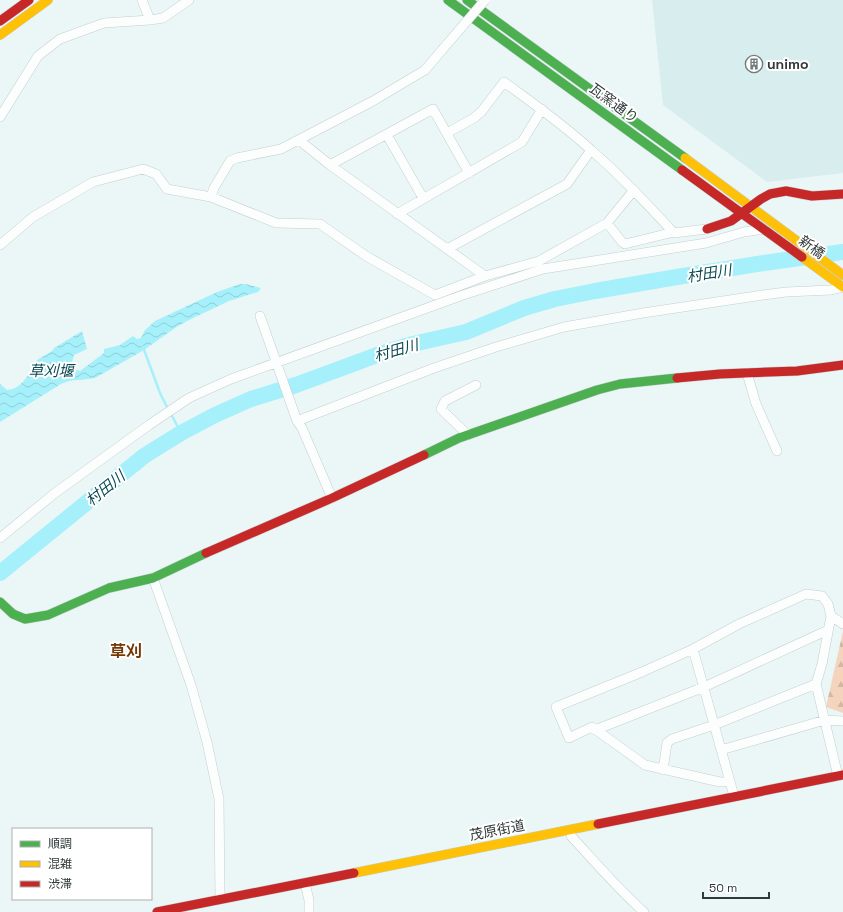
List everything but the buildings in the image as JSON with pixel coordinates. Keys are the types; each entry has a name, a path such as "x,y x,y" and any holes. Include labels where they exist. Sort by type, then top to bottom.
{"street":[{"path":"0,21 29,0"},
{"path":"0,35 48,0"},
{"path":"142,0 150,20"},
{"path":"0,117 38,56 60,39 104,23 163,18 189,0"},
{"path":"438,0 452,8 466,13"},
{"name":"瓦窯通り","path":"448,0 764,229"},
{"path":"212,197 214,188 230,161 237,158 281,149 373,101 425,70 485,0"},
{"name":"瓦窯通り","path":"471,2 751,206 776,226"},
{"path":"447,133 474,118 482,111 504,82 542,109 591,150 634,190 674,232"},
{"path":"330,165 433,109 469,173"},
{"path":"397,214 522,142 542,109"},
{"path":"387,135 423,198"},
{"path":"299,140 330,165 397,214 485,276"},
{"path":"447,249 567,184 591,150"},
{"path":"0,245 34,217 93,182 144,169 156,174 167,189 212,197 276,223 320,224 366,256 435,295 485,276 539,261 607,223 634,190"},
{"path":"607,223 625,244 674,232 707,229 727,222 770,194 778,192 786,191 812,196 843,194"},
{"name":"新橋","path":"776,226 843,275"},
{"path":"0,538 55,493 149,425 189,398 231,379 543,269 706,243 744,232 764,229"},
{"name":"新橋","path":"764,229 843,287"},
{"path":"297,421 434,368 496,347 564,327 643,313 756,296 786,292 831,290 843,287"},
{"path":"260,316 297,421 302,428 332,498"},
{"path":"2,607 18,617 32,618 48,615 109,588 153,578 216,548 332,498 459,438 578,396 620,384 720,374 797,371 843,365"},
{"path":"747,373 756,404 777,451"},
{"path":"468,435 441,409 445,401 476,384"},
{"path":"153,578 191,685 219,799 220,900"},
{"path":"730,781 720,782 645,765 592,727 569,738 556,707 642,672 693,649 739,624 806,594 822,596 828,604 831,616 822,664 816,684 841,776"},
{"path":"831,616 843,624"},
{"path":"595,730 704,687 828,630"},
{"path":"693,649 734,796"},
{"path":"663,770 667,743 672,739 714,725 816,684"},
{"path":"721,750 825,720 843,721"},
{"name":"茂原街道","path":"157,912 571,830 734,796 841,776"},
{"path":"571,830 571,836 628,898 644,912"},
{"path":"305,883 309,900 309,912"}],"shaded area":[{"name":"unimo","path":"652,0 843,0 843,173 767,182 663,105"}],"green space":[{"path":"843,631 843,713 826,707"}],"water":[{"name":"草刈堰","path":"240,284 261,288 258,292 229,301 189,320 144,350 95,378 70,381 61,384 0,422 0,384 7,390 16,388 25,380 37,360 82,331 87,349 74,355 71,366 73,369 80,371 104,353 104,349 120,345 133,336 137,339 141,338 145,330 155,321 217,292"}],"waterway":[{"name":"村田川","path":"0,573 144,456 181,433 215,415 251,399 296,385 377,355 413,344 466,332 524,308 555,299 677,277 843,252"},
{"path":"143,347 160,393 168,409"},
{"path":"171,414 181,433"}],"traffic: fast":[{"path":"448,0 682,170"},
{"path":"467,0 685,158"},
{"path":"424,455 459,438 597,390 620,384 677,378"},
{"path":"0,602 13,614 25,619 48,615 109,588 153,578 206,553"}],"traffic: slow":[{"path":"0,35 48,0"},
{"path":"685,158 843,275"},
{"path":"802,257 843,287"},
{"path":"354,873 598,824"}],"traffic: jam":[{"path":"0,21 29,0"},
{"path":"682,170 802,257"},
{"path":"707,229 731,221 770,194 786,191 812,196 843,194"},
{"path":"677,378 720,374 797,371 843,365"},
{"path":"206,553 332,498 424,455"},
{"path":"598,824 843,775"},
{"path":"157,912 354,873"}],"place":[{"name":"unimo","path":"754,64"}],"district":[{"name":"草刈","path":"126,651"}]}
